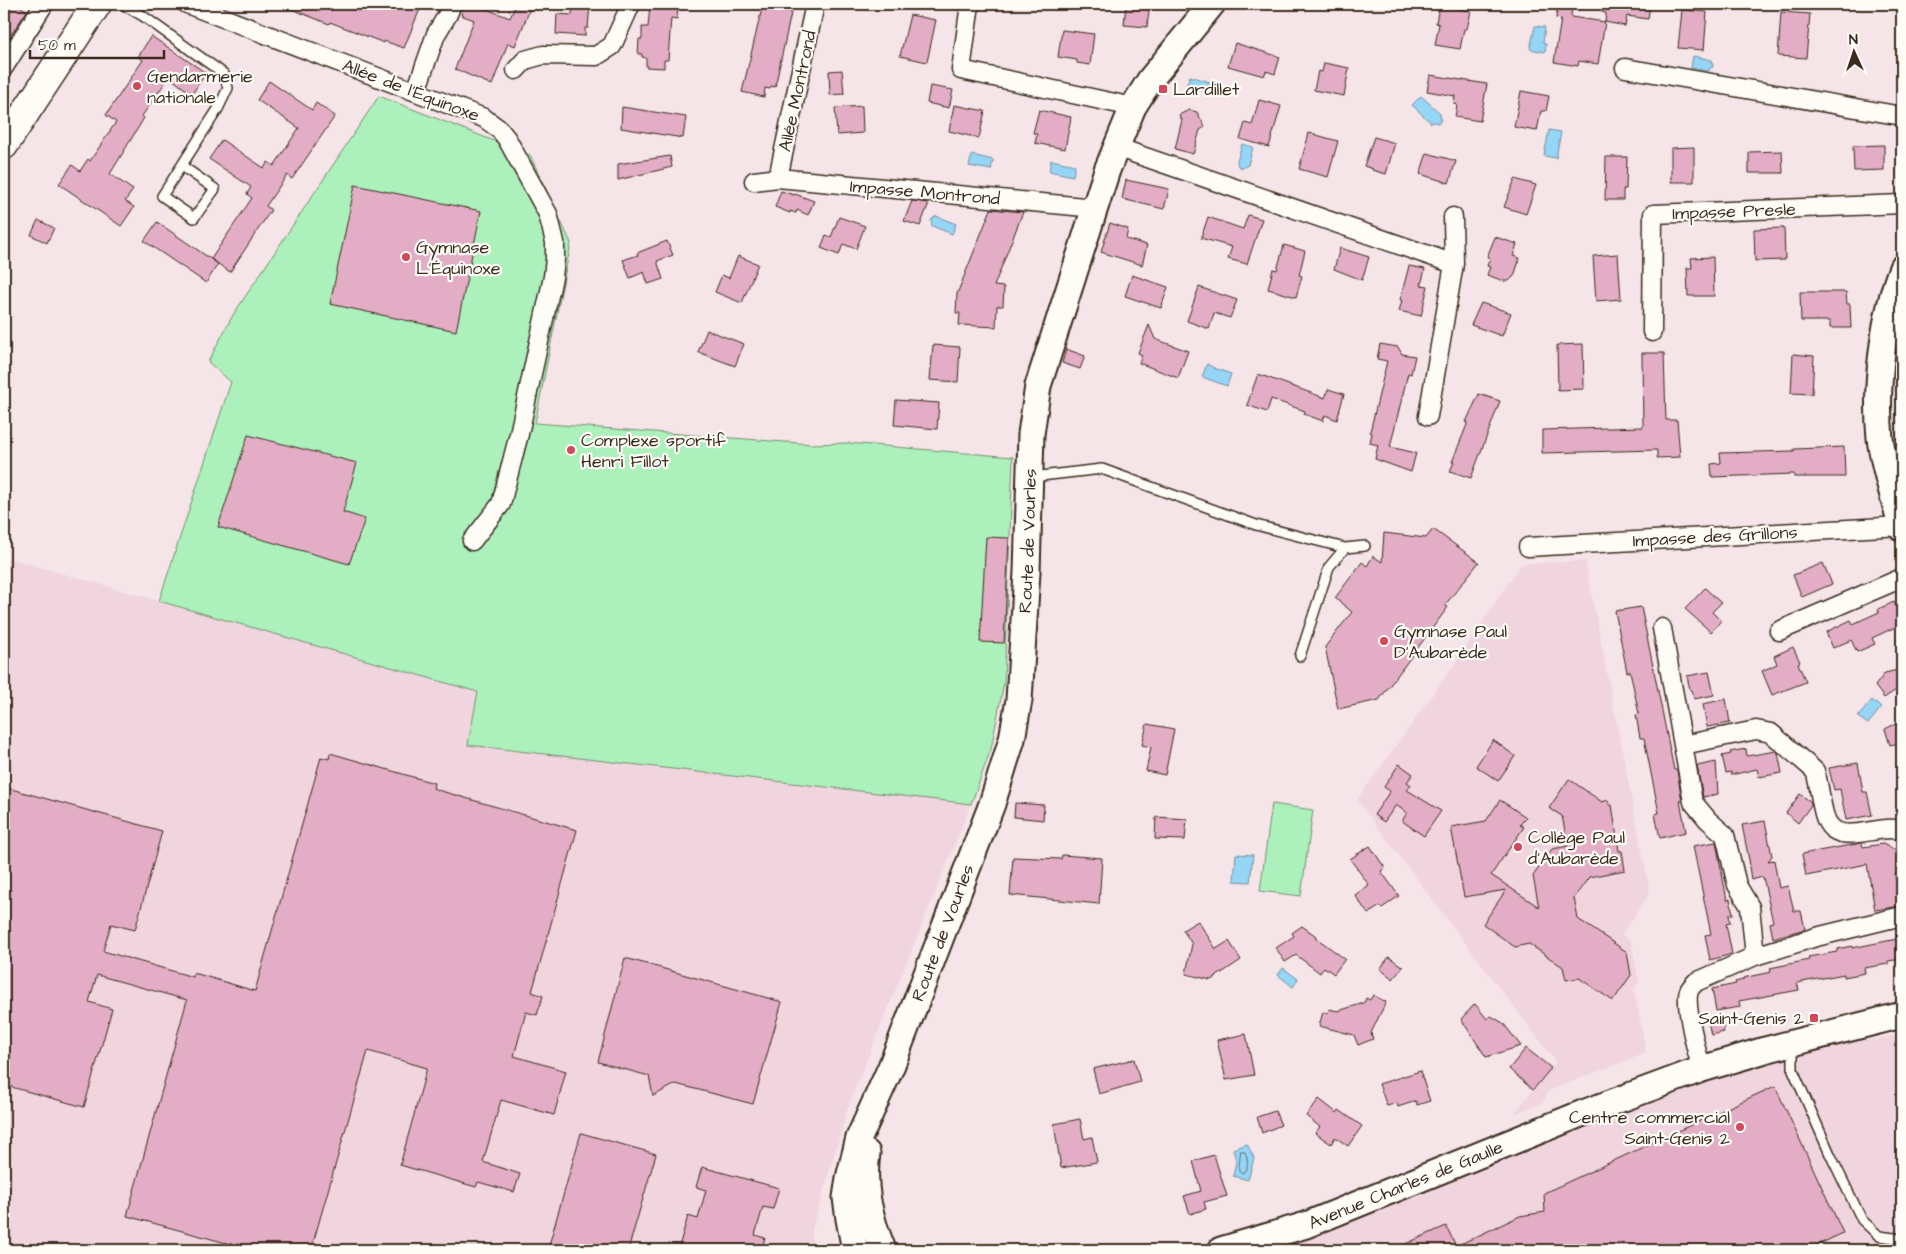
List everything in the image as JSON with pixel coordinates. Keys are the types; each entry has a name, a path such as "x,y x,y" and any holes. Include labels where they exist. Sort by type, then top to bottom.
{"main road":[{"path":"4,145 97,4"}],"street":[{"path":"4,67 44,4"},
{"name":"Allée de l'Équinoxe","path":"187,4 484,118 499,129 507,139 548,214 555,242 556,260 509,476 500,504 472,541"},
{"path":"416,91 436,34 452,4"},
{"path":"516,70 525,60 543,55 596,56 612,46 631,4"},
{"name":"Allée Montrond","path":"778,178 815,4"},
{"path":"970,4 962,70 1133,107"},
{"name":"Route de Vourles","path":"855,1250 848,1219 846,1198 848,1178 858,1138 891,1067 992,804 1012,739 1019,700 1024,640 1031,434 1038,386 1095,208 1116,147 1133,107 1150,80 1212,4"},
{"path":"1625,68 1902,116"},
{"path":"1116,147 1454,264"},
{"name":"Impasse Montrond","path":"754,181 778,178 1095,208"},
{"name":"Impasse Presle","path":"1652,332 1653,214 1902,204"},
{"path":"1428,416 1454,264 1454,217"},
{"path":"1902,268 1894,335 1880,382 1880,439 1902,527"},
{"name":"Impasse des Grillons","path":"1528,546 1902,527"},
{"path":"1779,631 1902,578"},
{"path":"1662,628 1692,802 1708,820 1725,834 1737,885 1750,908 1755,956"},
{"path":"1683,745 1756,730 1771,733 1815,771 1825,818 1830,828 1839,833 1848,834 1895,828 1902,831"},
{"path":"1700,1063 1687,998 1689,989 1696,982 1755,956 1816,937 1902,916"},
{"name":"Avenue Charles de Gaulle","path":"1221,1250 1306,1225 1700,1063 1902,1003"},
{"name":"Avenue Charles de Gaulle","path":"1700,1063 1793,1043 1902,1015"},
{"name":"Route de Vourles","path":"878,1095 865,1168 865,1190 871,1219 882,1250"}],"lane":[{"path":"122,4 143,16 224,74 228,88 218,109 162,196 194,218 214,189 182,166"},
{"path":"1029,477 1102,469 1256,525 1345,548 1365,546"},
{"path":"1300,656 1329,567 1345,548"},
{"path":"1793,1043 1793,1070 1836,1169 1862,1220 1880,1236 1901,1239 1897,1250"}],"shaded area":[{"path":"4,557 479,692 468,745 971,804 850,1101 812,1230 812,1250 4,1250"},
{"name":"Collège Paul d'Aubarède","path":"1585,561 1650,893 1621,935 1631,941 1639,982 1634,989 1646,1053 1549,1091 1543,1102 1514,1114 1556,1062 1357,800 1459,658 1521,564"},
{"path":"1902,1035 1902,1250 1280,1250 1403,1195 1725,1066"}],"green space":[{"name":"Complexe sportif Henri Fillot","path":"379,96 530,155 571,243 535,423 811,444 848,443 1013,457 1004,682 991,749 971,804 468,745 478,692 159,601 231,382 208,362 233,315"},
{"path":"1272,804 1313,810 1301,896 1260,891"}],"water":[{"path":"1535,26 1545,27 1543,42 1546,44 1545,52 1530,49"},
{"path":"1693,56 1712,60 1713,67 1709,71 1691,68"},
{"path":"1190,76 1210,82 1207,92 1186,86"},
{"path":"1421,96 1440,113 1441,120 1438,123 1431,123 1412,105"},
{"path":"1549,130 1561,132 1556,158 1544,156"},
{"path":"1242,144 1253,147 1248,165 1242,168 1238,166 1237,161"},
{"path":"972,155 993,160 991,170 969,166"},
{"path":"1051,160 1075,165 1073,176 1049,171"},
{"path":"936,216 956,224 952,234 932,226 931,220"},
{"path":"1207,364 1231,374 1227,386 1202,377"},
{"path":"1872,700 1881,708 1868,724 1858,717"},
{"path":"1236,854 1253,855 1250,882 1234,881"},
{"path":"1283,968 1298,979 1293,987 1278,975"},
{"path":"1247,1144 1254,1158 1248,1180 1233,1176 1236,1161 1233,1149"}],"building":[{"path":"14,4 27,11 4,45 4,18"},
{"path":"279,4 358,4 375,10 376,4 422,4 404,48 384,41 384,43 330,22 329,24"},
{"path":"465,4 473,4 510,18 516,4 532,4 515,46 508,43 492,85 455,69 474,20 461,15"},
{"path":"573,4 590,4 588,28 585,28 585,36 556,34 557,14 572,15"},
{"path":"678,4 677,19 671,18 668,60 664,60 664,68 646,67 646,58 642,57 642,54 638,54 639,39 642,39 642,27 648,27 650,5"},
{"path":"763,4 793,4 775,87 765,88 764,97 742,92"},
{"path":"1126,4 1150,4 1147,27 1124,25"},
{"path":"1558,4 1572,7 1571,17 1605,22 1598,64 1579,61 1578,66 1554,62 1561,19 1556,18"},
{"path":"1603,4 1650,4 1648,19 1627,16 1625,26 1605,22 1606,13 1602,12"},
{"path":"1439,6 1471,11 1467,29 1464,29 1460,49 1435,45 1439,24 1436,23"},
{"path":"1682,10 1707,12 1704,50 1678,48"},
{"path":"1781,12 1810,14 1806,58 1778,56"},
{"path":"910,15 936,20 927,62 900,56"},
{"path":"1062,30 1094,34 1090,65 1077,63 1077,60 1058,57"},
{"path":"151,36 206,73 192,94 169,77 142,116 144,118 110,174 133,190 125,201 134,207 121,226 59,184 72,165 80,171 88,159 90,161 116,122 106,115 143,60 138,57"},
{"path":"1235,43 1280,57 1275,74 1266,71 1264,76 1228,66"},
{"path":"1324,63 1349,68 1344,96 1314,90 1318,71 1322,72"},
{"path":"842,70 844,94 830,95 829,71"},
{"path":"1430,75 1487,84 1480,121 1455,117 1457,105 1454,104 1455,96 1427,91"},
{"path":"269,81 312,110 316,103 335,116 292,179 287,175 266,206 271,210 230,272 211,259 252,198 247,194 251,187 209,159 222,140 264,168 268,162 274,166 299,128 257,100"},
{"path":"930,86 953,90 949,108 927,103"},
{"path":"1521,91 1549,96 1546,111 1541,111 1537,131 1514,127"},
{"path":"1259,100 1281,106 1269,147 1240,139 1245,123 1252,125"},
{"path":"954,105 985,111 979,138 949,131"},
{"path":"862,106 863,133 837,135 835,108"},
{"path":"622,107 686,117 683,138 621,128"},
{"path":"1039,110 1071,117 1065,149 1035,143 1037,134 1033,133"},
{"path":"1189,110 1197,112 1205,127 1200,130 1193,154 1175,149 1182,120 1179,115"},
{"path":"1309,133 1338,141 1328,177 1299,169"},
{"path":"1374,137 1395,143 1386,174 1364,166"},
{"path":"1884,145 1884,170 1854,171 1853,146"},
{"path":"1694,147 1694,182 1671,182 1671,148"},
{"path":"1782,151 1783,173 1749,173 1749,152"},
{"path":"1427,153 1456,161 1449,183 1420,174"},
{"path":"670,156 672,167 618,180 618,164"},
{"path":"1606,157 1627,157 1626,189 1623,189 1623,200 1605,200"},
{"path":"1515,179 1536,185 1526,214 1504,207"},
{"path":"1126,180 1169,189 1164,209 1122,199"},
{"name":"Gymnase L'Équinoxe","path":"355,185 481,211 456,331 330,304"},
{"path":"781,191 814,201 808,215 797,210 796,213 790,211 790,213 775,207"},
{"path":"912,201 929,203 920,226 904,221"},
{"path":"991,209 1023,212 994,286 1004,287 1003,306 997,306 996,327 959,325 960,313 956,313 957,294"},
{"path":"1248,215 1262,219 1247,264 1228,259 1232,247 1201,238 1208,217 1243,229"},
{"path":"839,217 865,226 856,249 843,244 839,255 821,248 826,235 831,237"},
{"path":"38,220 54,228 47,243 31,235"},
{"path":"157,222 218,264 206,283 144,241"},
{"path":"1110,223 1128,229 1126,239 1147,245 1142,265 1101,252"},
{"path":"1784,228 1785,260 1755,261 1754,229"},
{"path":"1495,237 1517,244 1513,256 1520,258 1514,276 1509,281 1487,275 1490,267 1487,266 1490,258 1487,257"},
{"path":"667,241 673,255 657,261 663,279 648,284 644,272 630,278 623,260"},
{"path":"1284,245 1305,251 1299,275 1302,276 1296,297 1268,289 1273,269 1277,270"},
{"path":"1340,248 1369,257 1362,280 1334,269"},
{"path":"1618,254 1621,299 1596,301 1593,256"},
{"path":"738,256 758,264 742,303 715,292 722,275 729,278"},
{"path":"1713,257 1714,296 1688,296 1687,268 1692,268 1691,258"},
{"path":"1409,266 1425,269 1421,285 1428,286 1421,316 1399,311"},
{"path":"1132,275 1168,287 1161,308 1125,296"},
{"path":"1199,287 1237,300 1230,318 1214,313 1209,329 1187,321"},
{"path":"1800,292 1846,292 1847,304 1850,304 1851,328 1830,328 1830,321 1801,321"},
{"path":"1481,303 1511,313 1502,336 1471,325"},
{"path":"1149,325 1155,339 1188,351 1178,378 1139,363 1142,355 1138,353"},
{"path":"707,330 744,344 735,366 698,352"},
{"path":"1380,344 1398,347 1402,354 1415,356 1411,374 1408,373 1390,447 1416,453 1411,472 1375,459 1378,445 1370,443 1372,433 1370,432 1387,361 1377,359"},
{"path":"1583,344 1584,389 1558,390 1557,345"},
{"path":"933,345 960,347 958,382 930,380"},
{"path":"1066,349 1085,356 1080,369 1062,363"},
{"path":"1642,353 1664,353 1666,420 1677,420 1680,457 1657,458 1657,450 1542,453 1542,430 1643,427"},
{"path":"1793,354 1814,356 1812,394 1791,393"},
{"path":"1258,374 1325,398 1328,389 1344,394 1337,420 1325,415 1323,421 1304,414 1305,411 1271,399 1267,412 1247,405"},
{"path":"1479,394 1500,401 1471,478 1450,471 1468,422 1466,422"},
{"path":"896,400 939,403 937,429 894,425"},
{"path":"248,435 357,463 343,512 365,519 349,564 218,527"},
{"path":"1844,447 1845,477 1794,477 1794,474 1712,477 1711,464 1721,463 1720,453 1794,451 1794,449"},
{"name":"Gymnase Paul D'Aubarède","path":"1433,529 1479,562 1445,605 1448,607 1379,700 1338,709 1325,647 1352,612 1335,598 1362,562 1367,566 1373,556 1382,562 1384,533 1426,538"},
{"path":"986,537 1009,538 1004,643 980,642"},
{"path":"1823,563 1832,584 1802,597 1793,575"},
{"path":"1705,588 1721,603 1712,612 1721,621 1711,632 1685,609"},
{"path":"1894,602 1902,624 1872,638 1875,644 1857,652 1851,640 1833,648 1826,632 1851,620 1853,624 1879,612 1878,609"},
{"path":"1641,607 1674,770 1677,770 1686,832 1660,838 1655,814 1659,813 1644,738 1640,738 1636,715 1639,714 1630,671 1627,672 1615,611"},
{"path":"1793,647 1806,682 1772,695 1762,671 1777,664 1774,656"},
{"path":"1902,669 1902,686 1884,698 1875,686 1885,673"},
{"path":"1709,672 1714,695 1694,699 1687,676"},
{"path":"1726,699 1730,723 1707,727 1703,704"},
{"path":"1902,721 1902,742 1890,745 1885,729"},
{"path":"1147,724 1174,729 1165,775 1146,771 1151,747 1142,745"},
{"path":"1493,740 1515,756 1498,781 1476,766"},
{"path":"1746,749 1747,756 1776,751 1782,773 1759,777 1757,769 1731,775 1731,772 1726,773 1722,756 1731,754 1730,752"},
{"path":"330,753 434,783 433,788 441,791 577,830 532,992 543,996 537,1015 526,1012 514,1056 566,1071 554,1115 501,1100 483,1162 520,1174 514,1192 478,1182 476,1187 400,1165 427,1068 368,1051 311,1250 252,1250 127,1216 187,1000 97,975 89,1002 112,1009 84,1107 4,1085 4,787 162,831 135,930 111,924 103,951 193,977 194,973 255,991 321,757 329,759"},
{"path":"1716,762 1718,794 1703,797 1697,766"},
{"path":"1858,763 1863,792 1867,792 1872,815 1846,820 1840,789 1834,790 1829,768"},
{"path":"1399,764 1413,774 1407,782 1411,785 1407,790 1441,811 1424,836 1402,821 1407,813 1396,805 1384,822 1374,815 1390,791 1384,787"},
{"path":"1569,779 1602,802 1608,800 1609,805 1612,805 1619,851 1622,851 1625,870 1589,877 1574,898 1578,919 1627,952 1631,975 1613,1001 1579,978 1566,980 1563,967 1529,944 1515,947 1483,924 1506,890 1464,897 1451,827 1486,821 1500,800 1526,817 1520,825 1524,827 1491,875 1539,907 1533,876 1552,849 1568,846 1562,816 1549,808"},
{"path":"1800,794 1811,802 1811,805 1798,823 1786,813"},
{"path":"1015,803 1044,805 1043,820 1014,817"},
{"path":"1156,817 1187,819 1185,840 1155,839"},
{"path":"1765,821 1772,856 1768,861 1774,860 1779,888 1788,886 1794,911 1801,911 1805,929 1773,938 1770,923 1773,922 1763,877 1751,880 1742,825"},
{"path":"1716,842 1727,900 1730,899 1733,914 1729,915 1730,923 1726,924 1732,954 1710,960 1705,935 1711,934 1693,846"},
{"path":"1862,843 1863,847 1883,844 1892,849 1898,849 1902,864 1896,865 1898,873 1895,874 1901,906 1875,910 1867,864 1806,876 1802,854"},
{"path":"1370,846 1385,868 1381,871 1399,896 1382,908 1380,906 1368,914 1355,895 1369,885 1350,859"},
{"path":"1062,855 1102,858 1099,904 1010,895 1013,857 1061,859"},
{"path":"1198,921 1216,949 1229,941 1241,960 1211,980 1186,974 1192,944 1183,930"},
{"path":"1302,926 1345,959 1334,974 1324,967 1320,973 1296,955 1285,962 1276,948 1294,936 1292,933"},
{"path":"1902,938 1902,959 1888,961 1888,964 1864,968 1865,973 1844,977 1844,974 1797,983 1799,990 1739,1001 1740,1007 1716,1011 1712,989 1736,984 1735,982 1743,980 1743,978 1771,972 1770,968 1809,960 1808,957 1837,952 1837,949 1852,946 1852,948"},
{"path":"1389,957 1403,967 1393,979 1380,969"},
{"path":"625,958 782,1002 753,1104 676,1084 653,1096 649,1076 598,1062"},
{"path":"1373,995 1386,1002 1371,1033 1373,1039 1358,1045 1354,1035 1319,1026 1323,1012 1328,1013 1329,1009 1338,1011 1364,1003 1366,998 1370,1000"},
{"path":"1475,1004 1487,1019 1491,1016 1503,1023 1521,1046 1486,1057 1461,1019"},
{"path":"1722,1019 1724,1032 1711,1035 1708,1021"},
{"path":"1246,1034 1254,1075 1226,1080 1217,1040"},
{"path":"1526,1048 1551,1068 1533,1090 1509,1069"},
{"path":"1134,1059 1140,1082 1099,1094 1093,1069"},
{"path":"1420,1071 1430,1101 1417,1105 1416,1101 1398,1107 1397,1103 1387,1106 1379,1084"},
{"name":"Centre commercial Saint-Genis 2","path":"1775,1086 1843,1233 1807,1250 1392,1250 1446,1226 1456,1246 1520,1216 1545,1212 1544,1193"},
{"path":"1319,1099 1337,1113 1339,1110 1362,1126 1348,1146 1335,1137 1331,1144 1315,1133 1320,1127 1306,1116"},
{"path":"1275,1111 1281,1125 1262,1133 1257,1117"},
{"path":"1080,1119 1084,1139 1092,1137 1097,1162 1061,1168 1054,1124"},
{"path":"581,1133 656,1154 628,1250 554,1250 549,1245"},
{"path":"1214,1155 1227,1196 1204,1202 1206,1209 1190,1214 1184,1196 1201,1191 1193,1161"},
{"path":"702,1167 779,1188 773,1209 763,1207 755,1235 765,1238 761,1250 678,1250 688,1216 698,1219 706,1190 696,1187"}],"place":[{"name":"Gendarmerie nationale","path":"137,86"},
{"name":"Lardillet","path":"1163,89"},
{"name":"Gymnase L'Équinoxe","path":"406,257"},
{"name":"Complexe sportif Henri Fillot","path":"571,450"},
{"name":"Gymnase Paul D'Aubarède","path":"1384,641"},
{"name":"Collège Paul d'Aubarède","path":"1518,847"},
{"name":"Saint-Genis 2","path":"1814,1018"},
{"name":"Centre commercial Saint-Genis 2","path":"1740,1127"}]}
